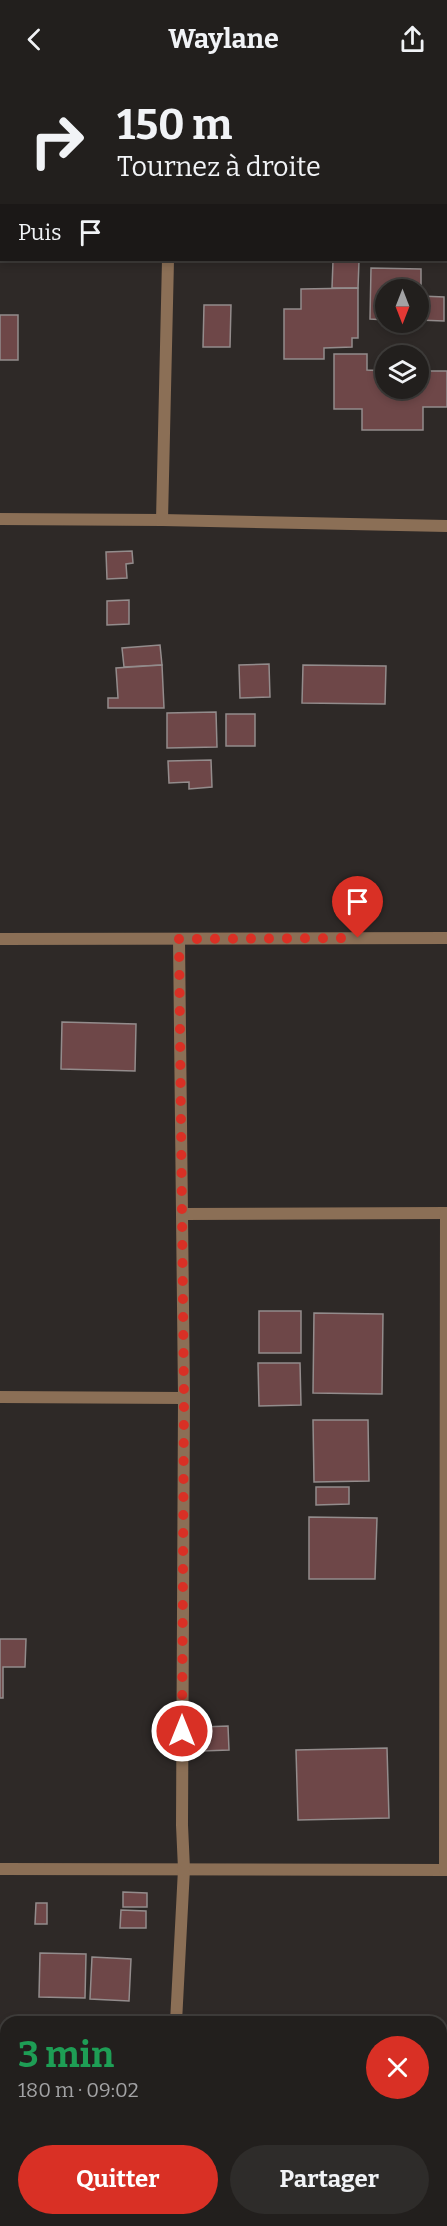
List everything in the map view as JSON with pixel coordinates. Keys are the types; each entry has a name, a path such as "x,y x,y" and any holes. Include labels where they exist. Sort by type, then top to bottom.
{"street":[{"path":"162,520 168,261"},
{"path":"0,519 447,526"},
{"path":"0,939 447,938"},
{"path":"176,2016 184,1869 182,1826 184,1398 179,939"},
{"path":"0,1869 446,1870 447,1213 183,1214"},
{"path":"0,1397 184,1398"}],"building":[{"path":"333,261 359,261 358,288 332,288"},
{"path":"371,268 421,269 421,279 375,279 375,319 370,319"},
{"path":"358,288 358,338 352,338 352,347 324,348 324,359 284,359 284,309 301,309 301,289"},
{"path":"429,296 444,297 444,321 429,320"},
{"path":"204,305 231,305 230,347 203,347"},
{"path":"0,315 18,315 18,360 0,360"},
{"path":"334,354 367,354 367,370 375,370 375,399 429,399 429,371 447,371 447,407 423,407 423,430 362,430 362,409 334,409"},
{"path":"132,551 133,563 126,564 127,578 107,579 106,552"},
{"path":"129,600 129,624 107,625 107,601"},
{"path":"160,645 162,665 124,667 122,648"},
{"path":"269,664 270,697 240,698 239,665"},
{"path":"162,665 164,708 108,708 108,698 118,698 116,668"},
{"path":"303,665 386,666 385,704 302,703"},
{"path":"216,712 217,747 167,748 167,713"},
{"path":"226,714 255,714 255,746 226,746"},
{"path":"211,760 212,787 189,789 189,782 169,783 168,761"},
{"path":"62,1022 136,1024 135,1071 61,1069"},
{"path":"259,1311 301,1311 301,1353 259,1353"},
{"path":"314,1313 383,1314 382,1394 313,1393"},
{"path":"258,1363 300,1363 301,1405 259,1406"},
{"path":"313,1420 368,1420 369,1481 314,1482"},
{"path":"316,1487 349,1487 349,1504 316,1505"},
{"path":"309,1517 377,1518 375,1579 309,1579"},
{"path":"0,1639 26,1639 25,1667 3,1667 3,1698 0,1698"},
{"path":"228,1726 229,1750 202,1751 201,1727"},
{"path":"387,1748 389,1818 298,1820 296,1750"},
{"path":"123,1892 147,1893 147,1907 123,1907"},
{"path":"36,1903 47,1903 47,1924 35,1924"},
{"path":"121,1910 146,1911 146,1928 120,1928"},
{"path":"40,1953 86,1954 85,1998 39,1997"},
{"path":"92,1957 131,1959 129,2001 90,1999"}],"route":[{"path":"182,1731 184,1398 179,939 358,938"}]}
